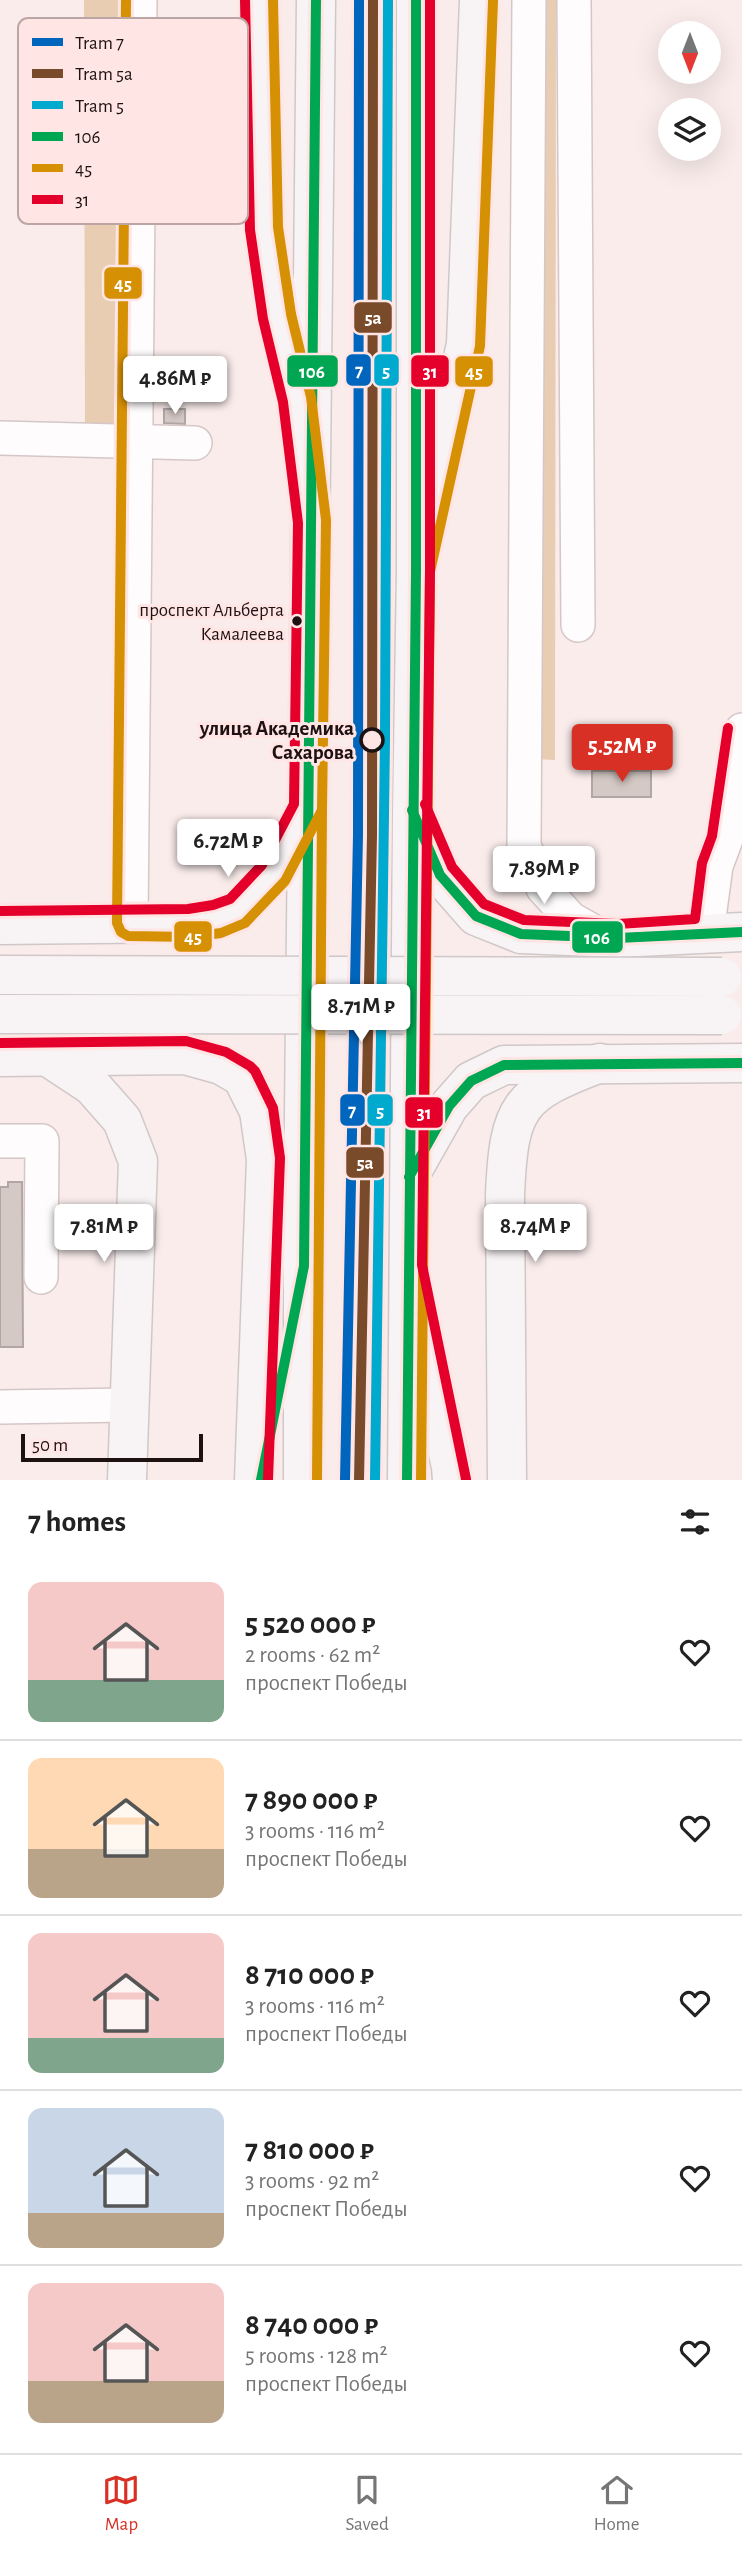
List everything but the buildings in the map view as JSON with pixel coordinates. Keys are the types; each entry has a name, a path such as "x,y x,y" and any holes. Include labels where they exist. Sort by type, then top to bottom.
{"main road":[{"path":"259,0 264,228 277,317 297,399 312,522"},
{"path":"303,1480 316,0"},
{"path":"407,1480 416,570 416,0"},
{"path":"416,570 466,344 478,0"},
{"path":"0,925 189,923 217,919 238,911 273,873 308,808"},
{"path":"412,812 440,875 476,916 521,934 606,938 724,932"},
{"path":"0,975 732,977"},
{"path":"0,1014 732,1015"},
{"path":"0,1058 185,1055 221,1065 242,1077 259,1111 267,1159 254,1480"},
{"path":"48,1057 92,1086 122,1120 138,1161 127,1480"},
{"path":"507,1480 507,1150 519,1112 532,1094 556,1080 600,1063"},
{"path":"409,1177 449,1106 471,1081 504,1065 742,1063"},
{"path":"261,1480 304,1266"},
{"path":"408,1266 452,1480"}],"street":[{"path":"140,0 140,18"},
{"path":"529,0 524,846 543,888 572,919 606,938"},
{"path":"574,0 578,625"},
{"path":"131,922 137,224"},
{"path":"0,439 195,443"},
{"path":"724,932 716,866 734,839 742,730"},
{"path":"0,1141 42,1141 41,1277"},
{"path":"0,1407 128,1405"}],"shaded area":[{"path":"84,0 128,0 128,18 84,18"},
{"path":"546,0 556,0 555,760 535,759 537,83"},
{"path":"85,224 127,224 127,434 85,434"}],"tram line":[{"name":"7","path":"345,1480 358,835 359,0"},
{"name":"5а","path":"359,1480 372,835 373,0"},
{"name":"5","path":"375,1480 385,740 388,0"}],"transit line":[{"name":"45","path":"126,0 126,18"},
{"name":"31","path":"245,0 245,18"},
{"name":"45","path":"124,224 117,923 121,932 128,936 191,937 221,933 245,923 285,881 322,810 326,520 311,397 291,314 278,227 273,0"},
{"name":"106","path":"261,1480 304,1266 316,0"},
{"name":"106","path":"407,1480 416,570 416,0"},
{"name":"31","path":"430,0 430,570 422,1265 466,1479"},
{"name":"45","path":"421,1480 430,572 480,346 493,1"},
{"name":"31","path":"0,911 188,909 230,899 262,865 294,804 298,523 283,402 263,319 250,230 248,138"},
{"name":"31","path":"425,804 452,867 484,904 524,920 618,924 695,919 702,863 712,836 728,728"},
{"name":"45","path":"317,1480 322,808"},
{"name":"106","path":"412,810 440,875 476,916 521,934 618,938 742,932"},
{"name":"31","path":"0,1043 186,1041 226,1052 255,1071 273,1108 280,1158 268,1480"},
{"name":"106","path":"409,1177 449,1106 471,1081 504,1065 742,1063"}],"place":[{"name":"проспект Альберта Камалеева","path":"297,621"},
{"name":"улица Академика Сахарова","path":"372,740"}]}
